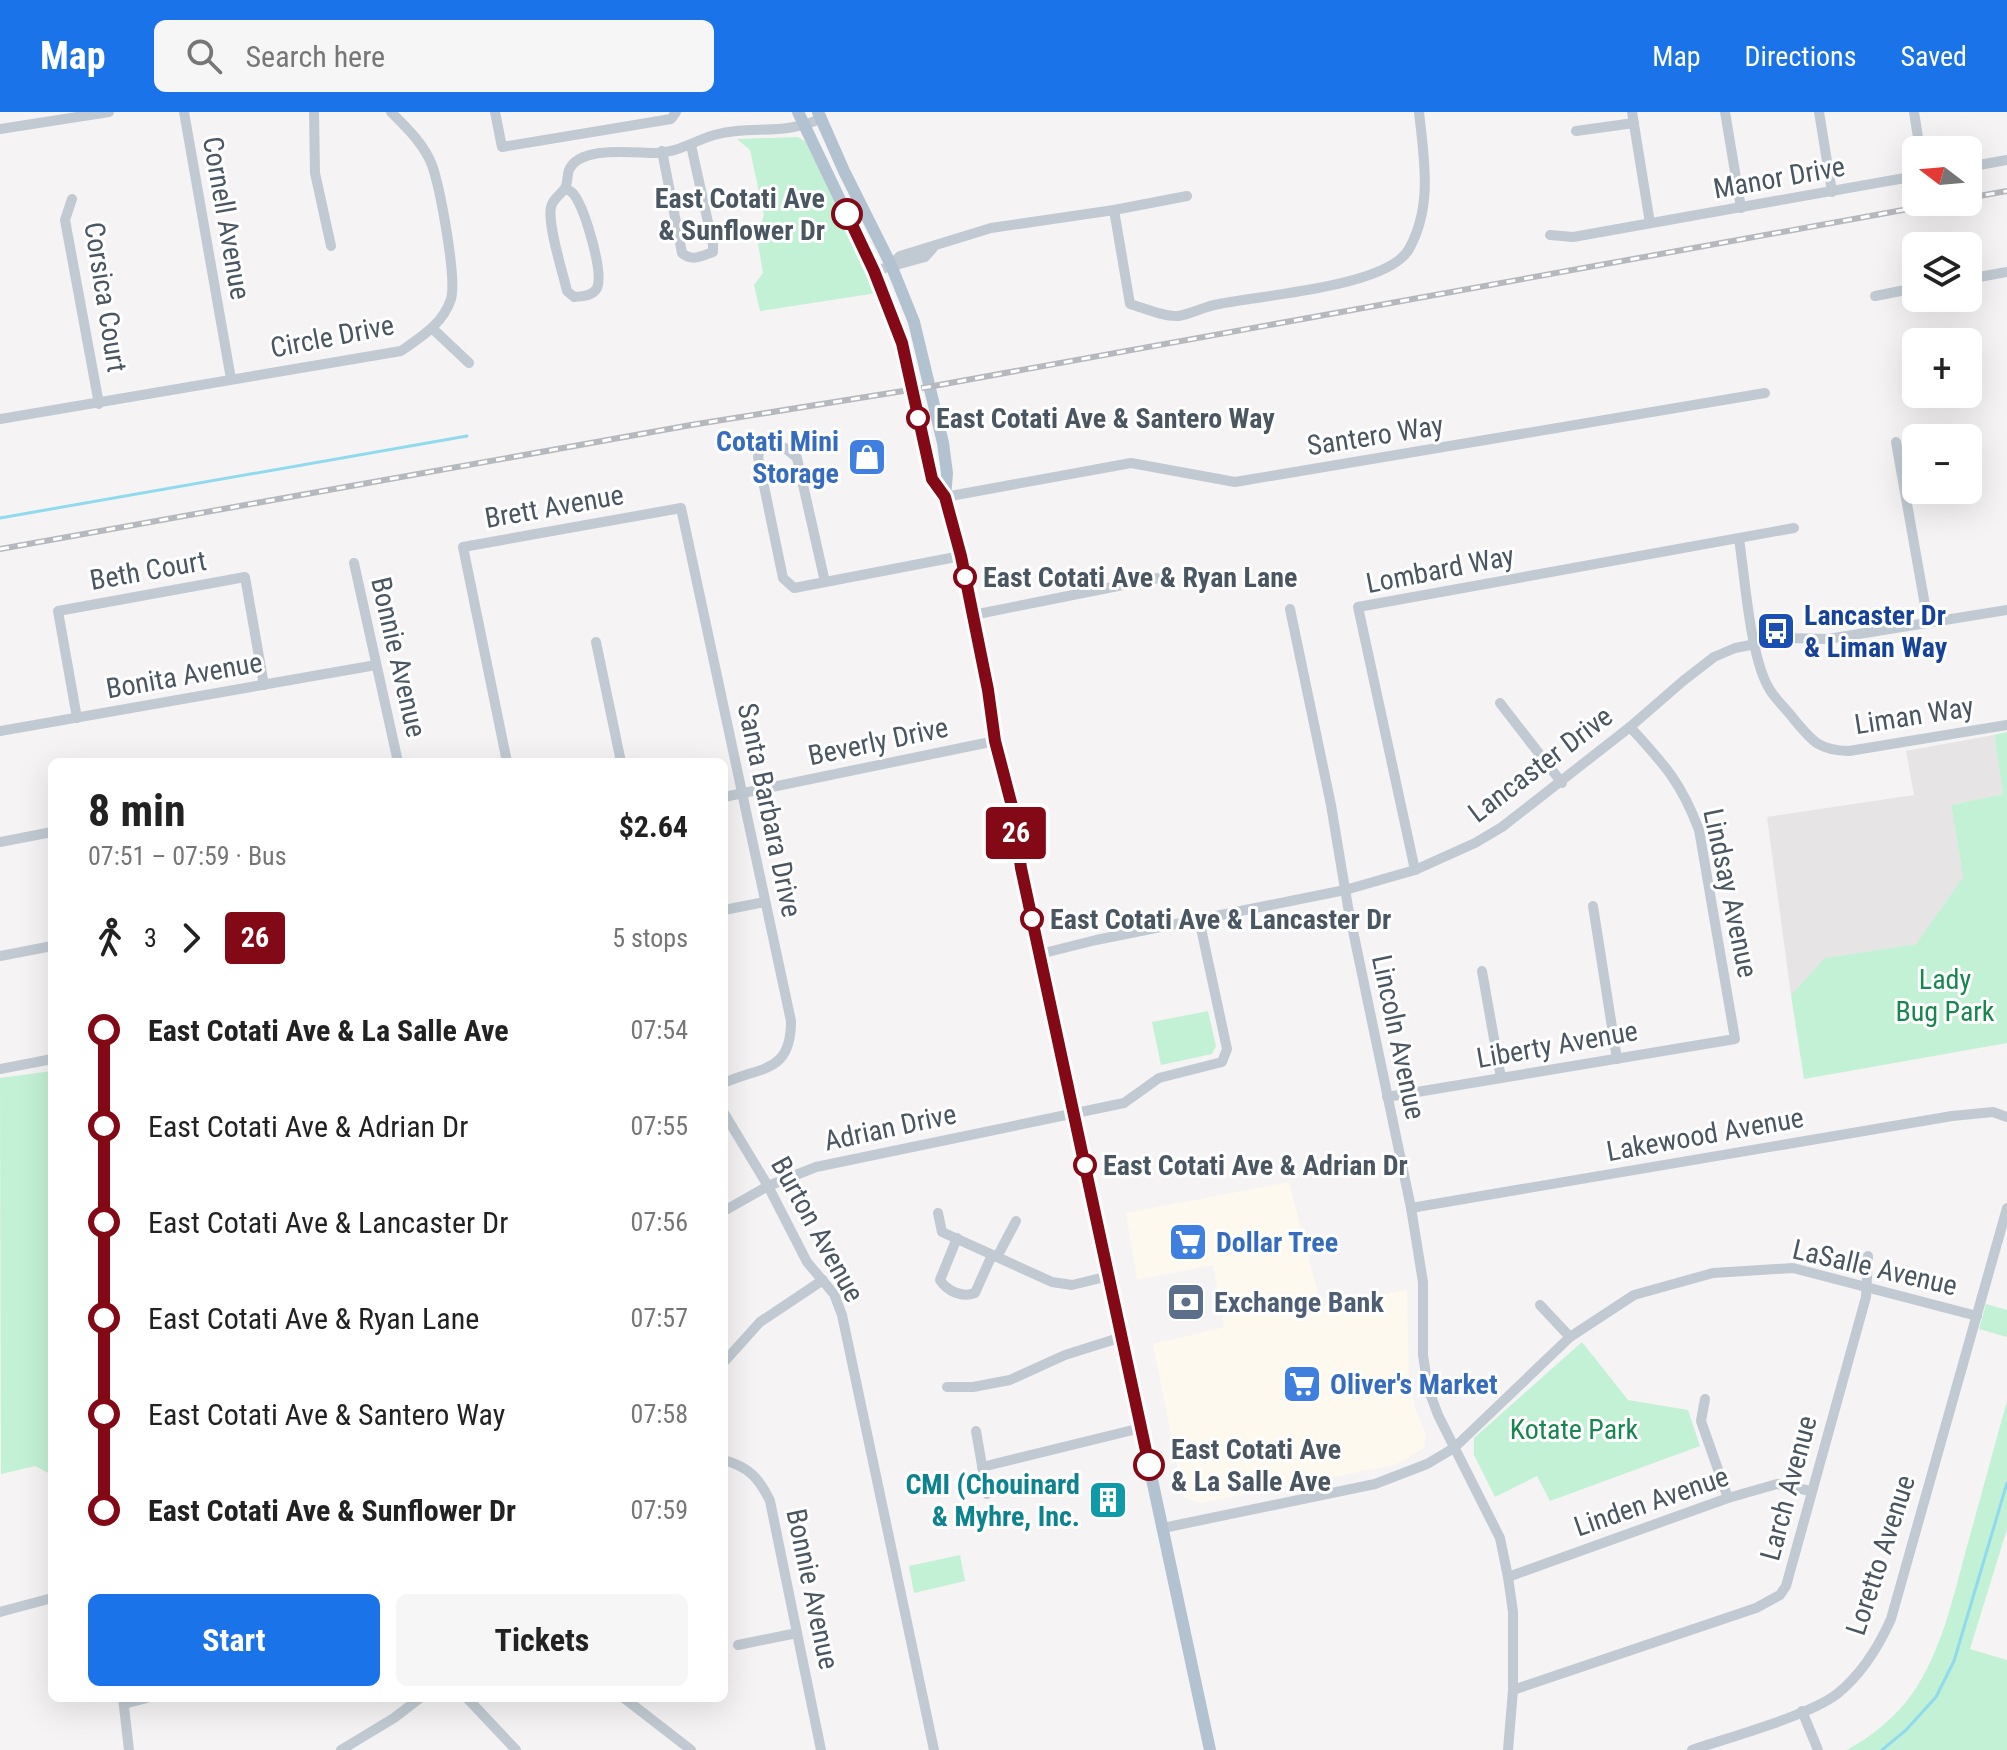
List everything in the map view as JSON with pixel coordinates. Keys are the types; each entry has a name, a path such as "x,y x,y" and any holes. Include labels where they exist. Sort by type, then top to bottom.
{"main road":[{"path":"798,112 874,271 902,343 932,479 945,497"},
{"path":"820,115 891,265 914,322 943,443 947,473 945,497 961,556 995,741 1013,810 1021,868 1210,1750"}],"street":[{"path":"0,129 109,112"},
{"name":"Cornell Avenue","path":"184,112 231,379"},
{"path":"314,112 315,173 331,246"},
{"name":"Circle Drive","path":"0,419 401,351 433,329 451,299 453,265 431,164 412,133 391,112"},
{"path":"495,112 502,147 671,119 676,112"},
{"path":"1114,210 1130,304 1176,316 1216,304 1356,280 1395,264 1408,252 1423,217 1426,182 1419,112"},
{"path":"1725,112 1741,208"},
{"path":"1819,112 1832,192"},
{"path":"1914,112 1918,136"},
{"path":"565,188 574,194 587,226 599,275 597,288 592,294 574,297 567,291 550,217 553,201 565,188 570,167 579,160 611,150 662,151 691,145 712,135 745,130 791,130 805,126 820,115"},
{"path":"1576,131 1633,117 1650,223"},
{"path":"662,151 682,253 696,258 713,252 713,245 691,145"},
{"path":"1982,164 2007,160"},
{"name":"Manor Drive","path":"1550,235 1573,237 1902,179"},
{"path":"874,271 891,265 900,256 991,228 1187,196"},
{"name":"Corsica Court","path":"72,199 65,220 99,404"},
{"path":"1982,276 2007,272"},
{"path":"1875,296 1902,291"},
{"path":"433,329 469,363"},
{"name":"Santero Way","path":"945,497 1131,463 1235,482 1765,393"},
{"path":"1896,442 1928,622"},
{"path":"825,582 797,458 785,448 761,445 758,457 783,578 794,588 961,556"},
{"name":"Brett Avenue","path":"506,758 463,547 681,508"},
{"name":"Santa Barbara Drive","path":"681,508 791,1021 791,1044 777,1063 728,1081"},
{"name":"Lombard Way","path":"1415,870 1358,607 1794,528"},
{"name":"Liman Way","path":"1739,539 1759,666 1769,689 1811,740 1831,750 1849,751 2007,725"},
{"name":"Bonnie Avenue","path":"354,563 397,758"},
{"name":"Beth Court","path":"77,718 58,611 245,577 264,685"},
{"path":"973,615 1158,578"},
{"name":"Lincoln Avenue","path":"1290,609 1411,1208 1423,1282 1423,1355 1428,1388 1438,1415 1500,1538 1508,1577 1513,1612 1513,1690 1508,1750"},
{"name":"Lancaster Drive","path":"1040,954 1345,890 1415,870 1502,827 1562,783 1714,657 1735,648 1787,638 1828,639 2007,610"},
{"path":"596,642 620,758"},
{"name":"Bonita Avenue","path":"0,731 376,665"},
{"path":"1500,703 1562,783"},
{"name":"Lindsay Avenue","path":"1630,727 1671,772 1688,800 1699,830 1735,1039"},
{"name":"Beverly Drive","path":"728,796 995,741"},
{"path":"0,842 48,833"},
{"path":"728,909 765,902"},
{"path":"1593,906 1617,1059"},
{"name":"Adrian Drive","path":"728,1209 768,1186 816,1167 1124,1103 1151,1081 1216,1065 1227,1054 1199,919"},
{"path":"0,956 48,947"},
{"path":"1482,971 1501,1078"},
{"name":"Liberty Avenue","path":"1387,1097 1735,1039"},
{"path":"0,1069 48,1060"},
{"name":"Lakewood Avenue","path":"1411,1208 1952,1116 1982,1112 2007,1117"},
{"name":"Burton Avenue","path":"728,1120 768,1186 802,1253 834,1294 842,1315 934,1750"},
{"path":"1977,1316 2007,1208"},
{"path":"938,1213 942,1232 1063,1285 1109,1276"},
{"path":"957,1238 940,1280 958,1294 968,1296 975,1293 1016,1221"},
{"name":"Larch Avenue","path":"1513,1690 1771,1602 1780,1595 1786,1586 1868,1286 1868,1256"},
{"name":"LaSalle Avenue","path":"1163,1528 1375,1484 1427,1464 1454,1448 1570,1337 1634,1295 1713,1273 1793,1268 1977,1316"},
{"path":"728,1358 760,1322 823,1280"},
{"path":"1540,1305 1570,1337"},
{"name":"Loretto Avenue","path":"1692,1750 1802,1711 1836,1695 1876,1652 1891,1619 1977,1316"},
{"path":"947,1387 973,1387 1010,1380 1065,1355 1122,1337"},
{"path":"1705,1399 1701,1421 1728,1498"},
{"path":"982,1467 1141,1428"},
{"path":"976,1431 987,1494"},
{"name":"Bonnie Avenue","path":"728,1461 747,1468 761,1482 770,1501 821,1750"},
{"name":"Linden Avenue","path":"1508,1577 1728,1498 1777,1484 1811,1491"},
{"path":"0,1612 48,1599"},
{"path":"738,1645 797,1633"},
{"path":"124,1702 129,1750"},
{"path":"341,1750 415,1702"},
{"path":"471,1702 516,1750"},
{"path":"629,1702 691,1750"},
{"path":"1802,1711 1818,1750"}],"shaded area":[{"path":"1994,735 2003,794 1951,805 1963,877 1916,944 1826,958 1791,995 1767,817 1914,795 1906,751"},
{"path":"1289,1182 1321,1306 1407,1290 1409,1379 1416,1411 1426,1435 1424,1448 1395,1465 1200,1503 1184,1498 1153,1344 1224,1327 1213,1265 1137,1280 1126,1213"}],"green space":[{"path":"798,137 806,142 877,293 760,311 754,285 763,273 757,237 764,215 750,150 737,139"},
{"name":"Lady Bug Park","path":"2007,732 2007,1043 1804,1079 1791,995 1825,958 1916,944 1963,877 1951,805 2003,794 1994,735"},
{"path":"1208,1011 1216,1046 1212,1054 1161,1065 1152,1022"},
{"path":"48,1072 48,1473 35,1466 1,1474 0,1078"},
{"path":"1986,1304 2007,1310 2007,1337 1979,1329"},
{"name":"Kotate Park","path":"1582,1342 1628,1400 1688,1410 1700,1446 1550,1501 1537,1476 1495,1497 1474,1455 1474,1438"},
{"path":"2007,1401 2007,1529 1970,1649 2007,1660 2007,1750 1847,1750 1891,1719 1912,1694 1931,1661 1951,1606"},
{"path":"960,1555 965,1581 914,1593 909,1566"}],"waterway":[{"path":"0,518 467,436"},
{"path":"1882,1750 1906,1730 1936,1697 1954,1661 2007,1483"}],"railway":[{"path":"1982,195 2007,191"},
{"path":"0,549 691,425 928,387 1902,210"}],"bus line":[{"name":"26","path":"847,214 897,326 932,479 945,497 961,556 995,741 1013,810 1021,868 1149,1465"}],"place":[{"name":"East Cotati Ave & Sunflower Dr","path":"847,214"},
{"name":"East Cotati Ave & Santero Way","path":"918,418"},
{"name":"Cotati Mini Storage","path":"867,457"},
{"name":"East Cotati Ave & Ryan Lane","path":"965,577"},
{"name":"Lancaster Dr & Liman Way","path":"1776,631"},
{"name":"East Cotati Ave & Lancaster Dr","path":"1032,919"},
{"name":"East Cotati Ave & Adrian Dr","path":"1085,1165"},
{"name":"Dollar Tree","path":"1188,1242"},
{"name":"Exchange Bank","path":"1186,1302"},
{"name":"Oliver's Market","path":"1302,1384"},
{"name":"East Cotati Ave & La Salle Ave","path":"1149,1465"},
{"name":"CMI (Chouinard & Myhre, Inc.","path":"1108,1500"}]}
